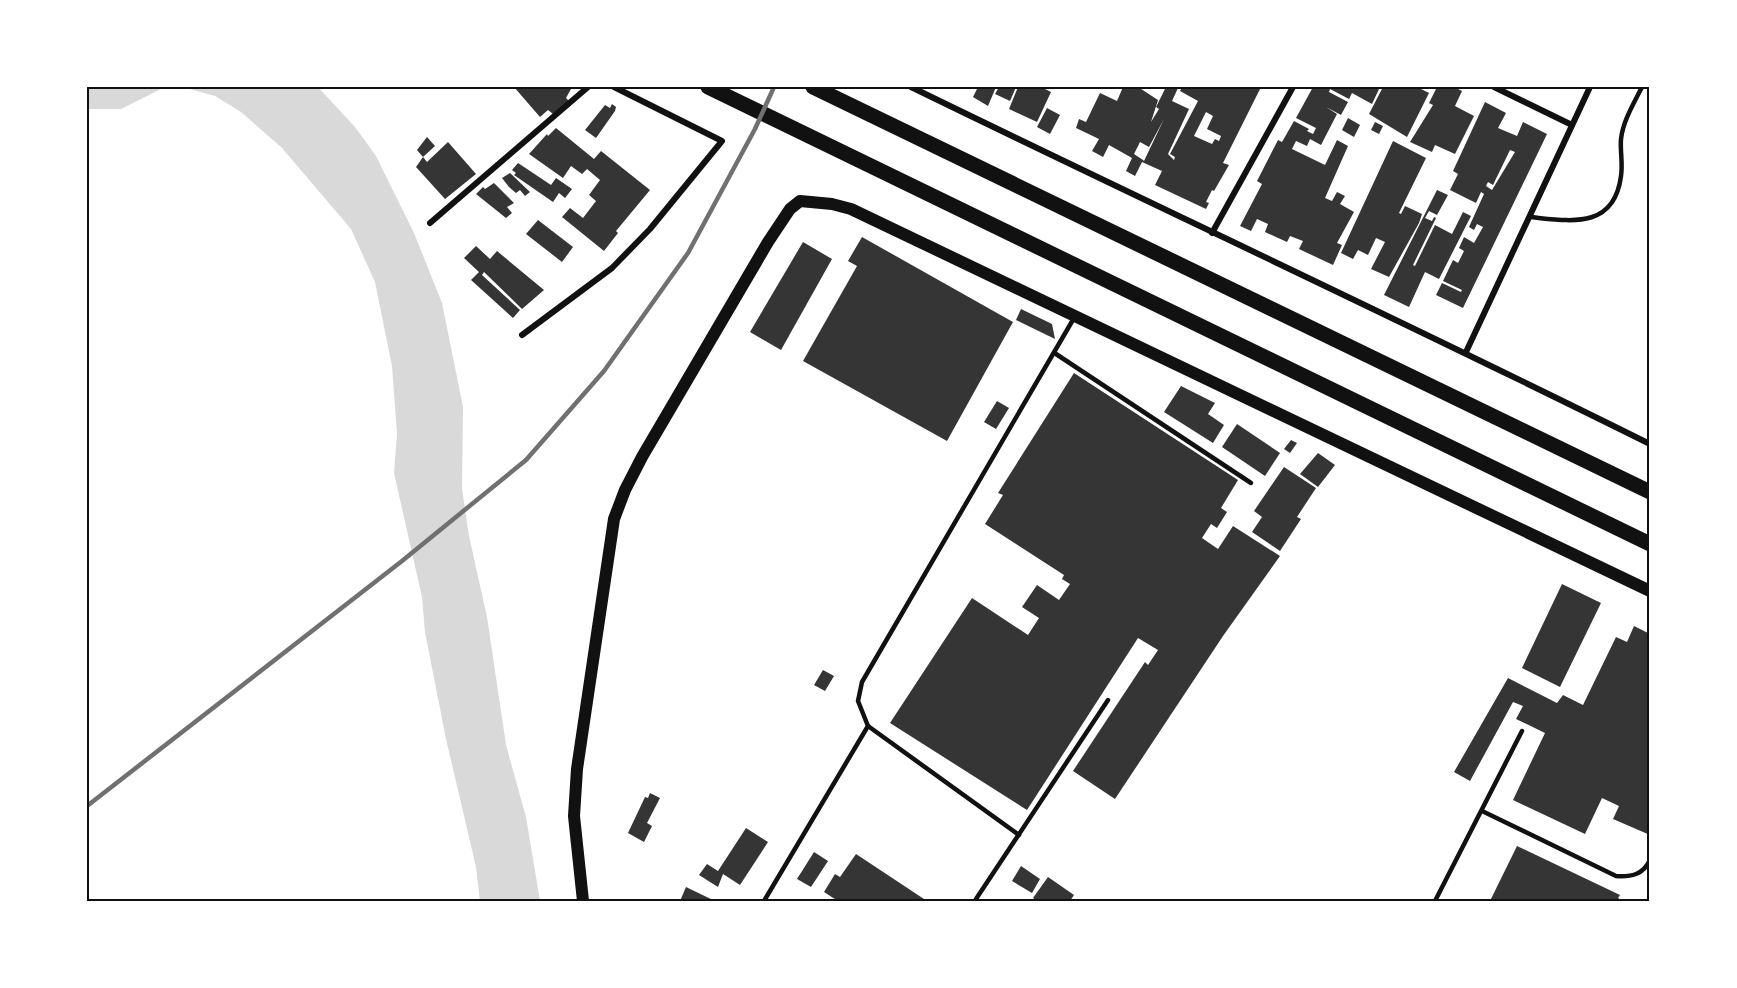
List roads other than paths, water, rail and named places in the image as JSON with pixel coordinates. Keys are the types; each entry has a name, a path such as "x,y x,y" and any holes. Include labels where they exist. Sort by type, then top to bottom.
{"highway":[{"path":"708,87 896,176 1650,544"},
{"path":"813,87 1650,492"}],"main road":[{"path":"583,901 574,816 577,769 614,519 625,490 642,457 790,209 800,201 815,201 851,209 1074,318 1650,591"}],"street":[{"path":"430,223 588,87"},
{"path":"522,335 612,268 650,229 722,141 614,87"},
{"path":"912,87 1212,233 1466,352 1650,444"},
{"path":"1212,233 1293,87"},
{"path":"1494,87 1572,125"},
{"path":"1466,352 1590,87"}],"lane":[{"path":"1530,217 1582,221 1596,217 1608,208 1621,177 1621,138 1642,87"},
{"path":"1019,835 868,726 858,701 862,682 1056,354 1074,318"},
{"path":"1056,354 1251,483"},
{"path":"976,899 1108,700"},
{"path":"764,901 868,726"},
{"path":"1435,901 1522,731"},
{"path":"1482,811 1616,876 1632,877 1647,867 1650,860"}],"railway":[{"path":"87,806 402,561 526,460 604,371 688,253 755,129 774,87"}]}
